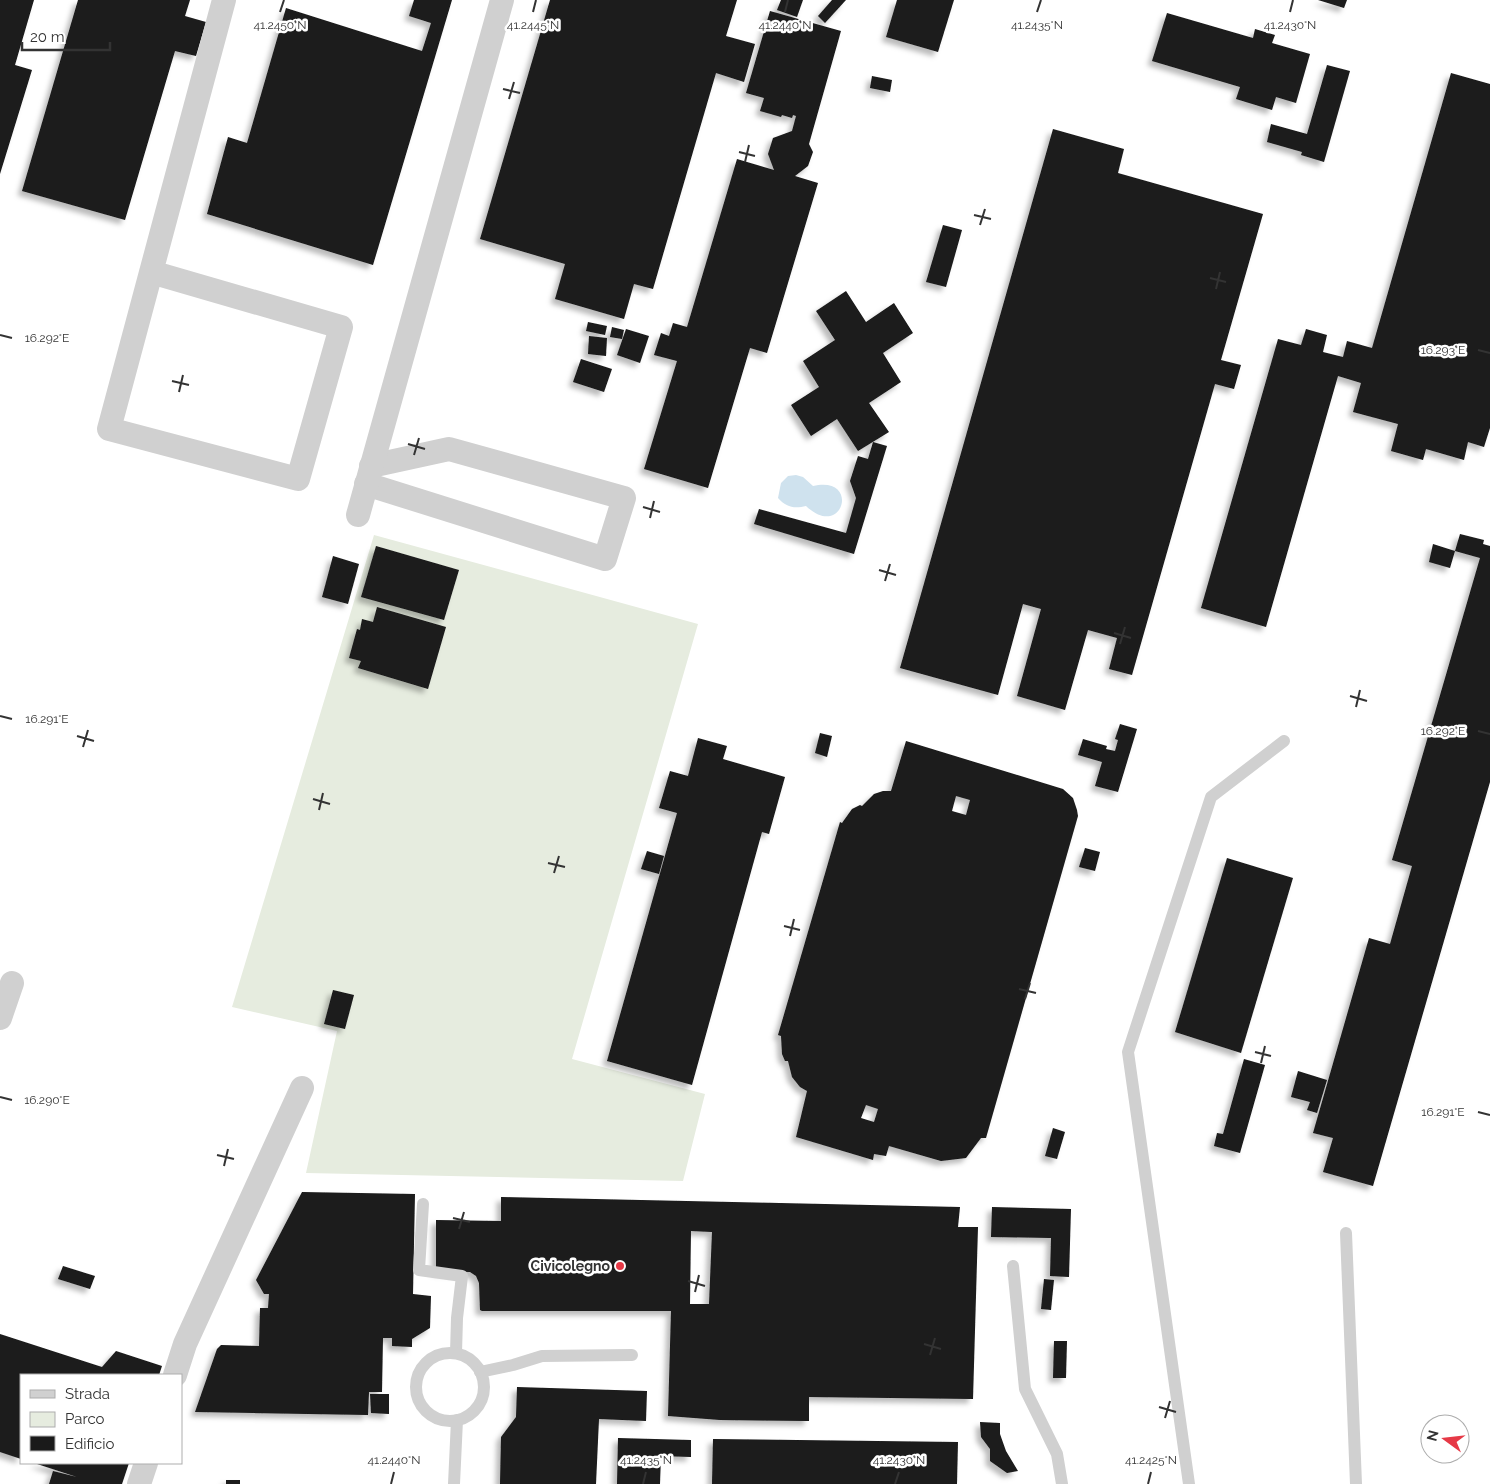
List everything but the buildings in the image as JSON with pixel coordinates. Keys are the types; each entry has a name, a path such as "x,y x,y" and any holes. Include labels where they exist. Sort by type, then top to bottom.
{"street":[{"path":"151,272 341,327 298,479 109,429 151,272 224,0"},
{"path":"358,515 502,0"},
{"path":"449,448 624,498 605,559 368,476 449,448"},
{"path":"0,1018 12,983"},
{"path":"174,1374 185,1344 302,1088"},
{"path":"139,1484 146,1464"}],"lane":[{"path":"1189,1484 1128,1052 1211,797 1284,741"},
{"path":"423,1204 419,1270 462,1276 457,1318 456,1353"},
{"path":"1346,1233 1356,1484"},
{"path":"1013,1266 1025,1389 1057,1454 1062,1484"},
{"path":"456,1353 470,1360 480,1372 484,1392 475,1410 467,1416 457,1420 446,1421 436,1418 427,1412 420,1403 416,1387 419,1371 434,1356 456,1353"},
{"path":"480,1372 542,1356 632,1355"},
{"path":"454,1484 457,1420"}],"green space":[{"path":"374,535 698,624 572,1059 705,1094 683,1181 306,1173 337,1031 232,1007"}],"water":[{"path":"796,475 803,477 813,486 828,485 837,489 842,497 841,505 837,512 829,516 819,515 806,506 790,506 781,501 778,498 781,483 788,476"}],"place":[{"name":"Civicolegno","path":"620,1266"}]}
